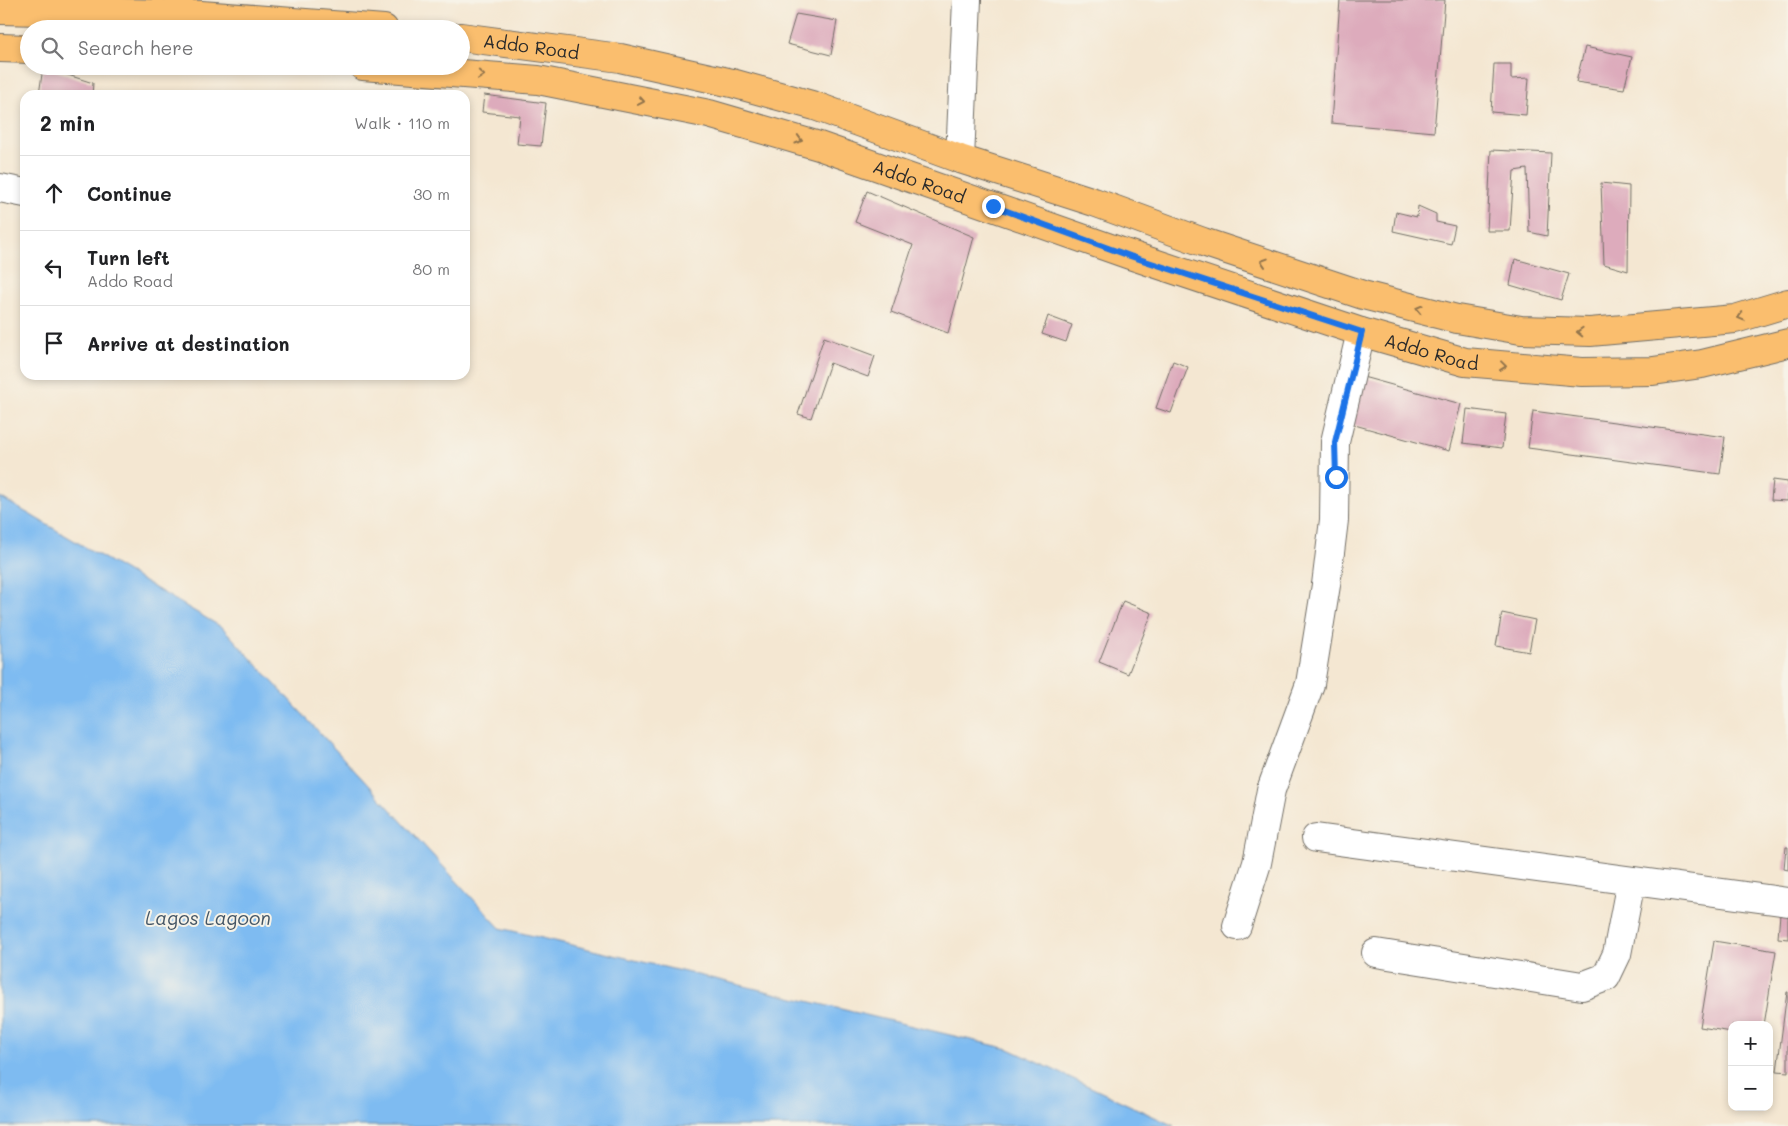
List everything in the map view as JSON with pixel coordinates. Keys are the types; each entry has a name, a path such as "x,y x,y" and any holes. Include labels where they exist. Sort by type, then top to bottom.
{"main road":[{"path":"0,10 201,8 306,20"},
{"name":"Addo Road","path":"470,38 620,58 732,83 815,106 960,159 1094,202 1363,295 1457,319 1521,330 1590,332 1735,319 1788,303"},
{"path":"0,48 20,49"},
{"name":"Addo Road","path":"470,75 538,80 709,114 819,146 1130,256 1362,332 1465,362 1582,372 1653,371 1711,362 1788,343"}],"street":[{"path":"960,159 967,0"},
{"path":"0,188 20,193"},
{"path":"1237,926 1257,863 1272,790 1310,684 1334,520 1335,442 1362,332"},
{"path":"1316,838 1788,902"},
{"path":"1376,953 1582,986 1606,977 1617,954 1631,881"}],"water":[{"name":"Lagos Lagoon","path":"0,497 223,628 500,928 1009,1049 1174,1126 0,1126"}],"building":[{"path":"1340,0 1445,0 1434,132 1331,123"},
{"path":"796,14 837,21 831,55 787,44"},
{"path":"1585,47 1632,57 1624,89 1576,82"},
{"path":"1494,64 1511,64 1511,79 1529,78 1526,115 1491,112"},
{"path":"42,75 68,75 93,83 92,90 40,90"},
{"path":"484,95 546,103 541,146 517,144 520,116 482,112"},
{"path":"1491,150 1551,153 1547,236 1529,232 1527,169 1514,171 1510,231 1487,231"},
{"path":"1601,183 1629,186 1628,271 1604,264"},
{"path":"867,191 974,237 948,333 891,312 913,245 855,222"},
{"path":"1418,206 1436,214 1436,222 1455,226 1451,244 1393,231 1396,212 1417,217"},
{"path":"1515,259 1569,274 1561,300 1510,285"},
{"path":"1048,316 1072,325 1066,342 1042,334"},
{"path":"824,337 875,356 868,377 830,363 811,418 798,414"},
{"path":"1173,361 1188,367 1171,413 1156,408"},
{"path":"1363,377 1461,404 1449,451 1351,424"},
{"path":"1467,409 1506,414 1502,448 1463,443"},
{"path":"1533,411 1725,437 1720,474 1528,448"},
{"path":"1773,480 1788,482 1787,501 1771,500"},
{"path":"1123,601 1152,613 1128,674 1099,662"},
{"path":"1502,613 1535,620 1529,652 1496,646"},
{"path":"1786,847 1788,847 1788,870 1784,869"},
{"path":"1780,914 1788,915 1788,939 1778,938"},
{"path":"1714,941 1776,951 1765,1021 1728,1021 1728,1031 1700,1027"},
{"path":"1788,992 1788,1072 1777,1071"}],"route":[{"path":"993,206 1130,256 1362,332 1335,442 1336,477"}]}
